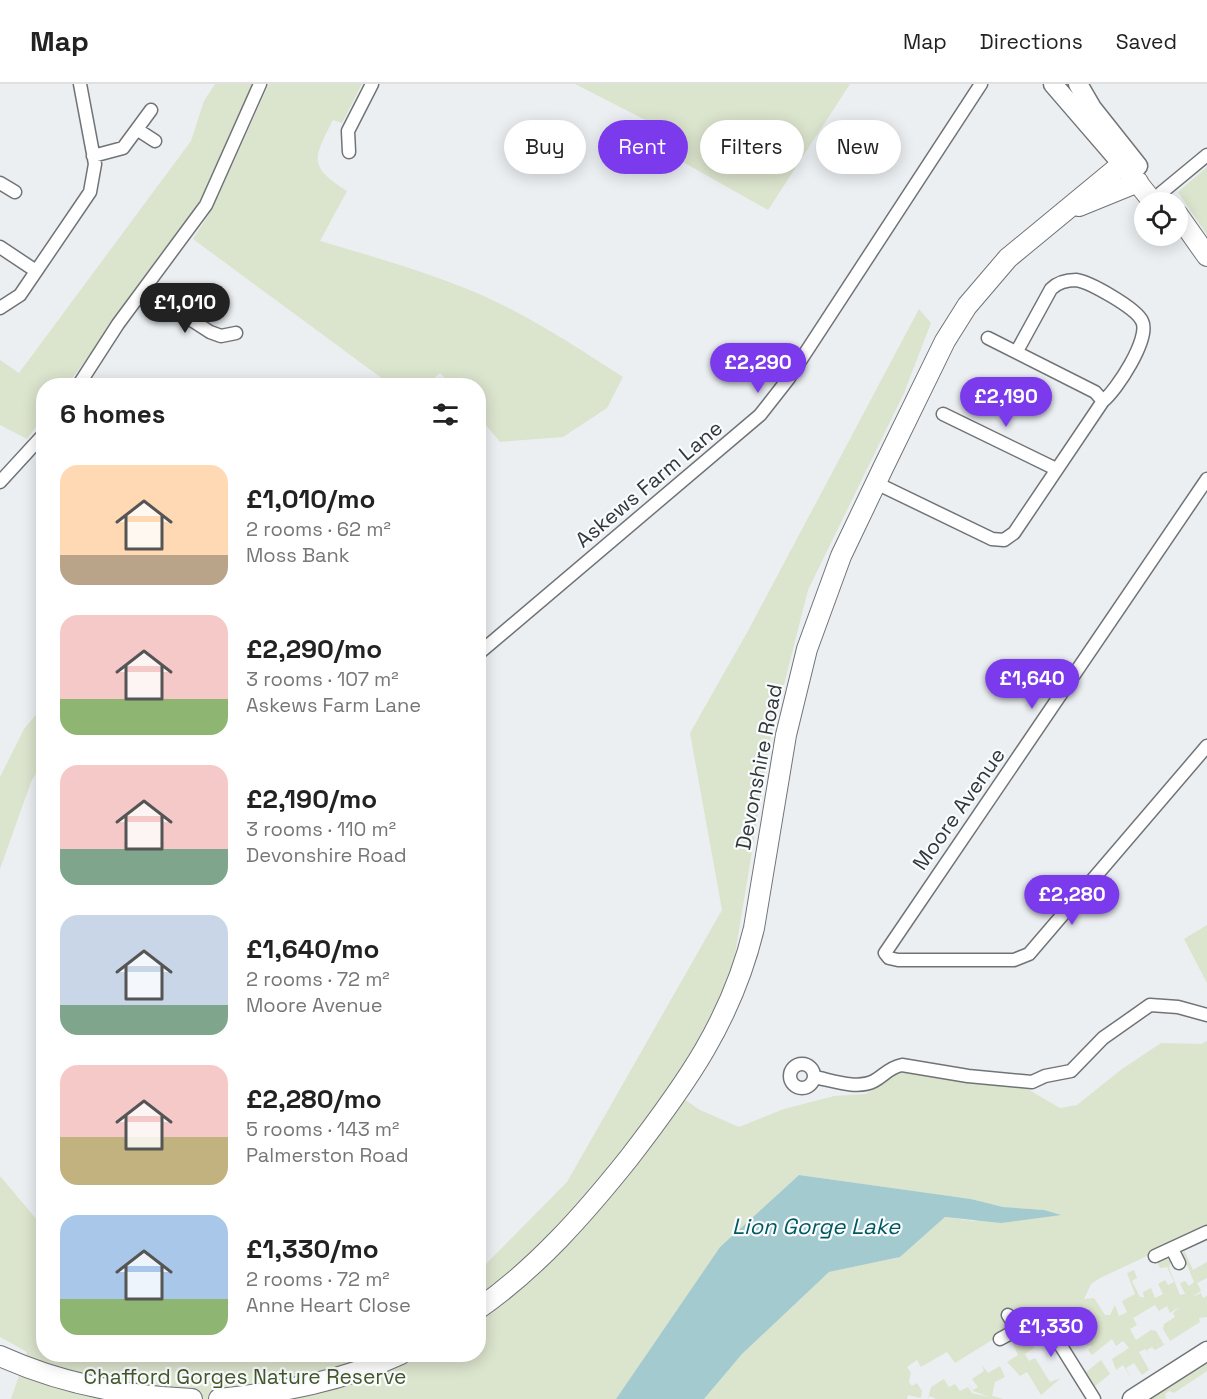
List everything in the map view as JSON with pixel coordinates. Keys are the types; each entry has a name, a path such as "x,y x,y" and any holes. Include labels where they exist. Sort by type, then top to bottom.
{"main road":[{"path":"1133,171 1153,192"},
{"name":"Devonshire Road","path":"486,1302 532,1265 606,1187 677,1095 720,1026 742,971 754,928 786,735 807,649 842,556 945,341 967,306 1008,258 1062,213 1133,171"},
{"path":"1188,229 1207,256"},
{"path":"1188,245 1207,269"},
{"path":"0,1356 34,1370 100,1389 128,1395 192,1399"},
{"path":"219,1399 275,1393 312,1385 348,1376 382,1362"}],"street":[{"path":"0,308 16,299 90,192 95,170 80,84"},
{"path":"83,378 118,324 206,205 260,84"},
{"path":"349,152 348,131 372,84"},
{"name":"Askews Farm Lane","path":"486,647 760,415 789,378 981,84"},
{"path":"1053,84 1076,112 1133,171"},
{"path":"1062,84 1076,112"},
{"path":"1078,84 1133,171"},
{"path":"93,156 123,148 151,110"},
{"path":"138,130 154,141"},
{"path":"1168,192 1207,155"},
{"path":"0,183 15,192"},
{"path":"0,247 36,271"},
{"path":"876,483 992,539 1004,540 1014,534 1103,401 1117,388 1144,330 1141,319 1121,303 1080,281 1059,283 1051,289 1017,351"},
{"path":"145,290 210,332 222,336 236,333"},
{"path":"988,338 1095,392 1103,401"},
{"path":"943,414 1056,468"},
{"path":"0,482 36,443"},
{"name":"Moore Avenue","path":"1207,479 885,952 889,958 898,960 1014,960 1029,954 1207,746"},
{"path":"814,1077 842,1084 869,1083 892,1067 902,1065 968,1076 1032,1082 1045,1076 1071,1071 1103,1038 1150,1005 1158,1004 1206,1014"},
{"path":"1155,1256 1207,1232"},
{"path":"1172,1249 1179,1263"},
{"path":"1008,1315 1017,1329"},
{"path":"1000,1339 1031,1322 1048,1327 1094,1399"},
{"path":"1132,1399 1207,1351"}],"green space":[{"path":"215,84 254,84 201,201 171,248 72,378 36,378 36,427 27,439 0,425 0,360 19,373 191,141 204,101"},
{"path":"269,84 362,84 342,123 333,120 318,153 320,168 347,191 320,241 397,264 492,300 549,331 623,377 607,408 563,437 500,442 486,425 486,378 445,378 440,373 435,378 382,378 193,239 211,211"},
{"path":"575,84 850,84 827,120 816,120 816,136 804,155 804,120 700,120 700,172 688,165 688,120 645,120"},
{"path":"1207,167 1207,235 1188,207 1188,192 1178,192"},
{"path":"704,174 791,174 768,210"},
{"name":"Chafford Gorges Nature Reserve","path":"919,309 931,323 904,393 808,590 771,736 730,985 671,1090 700,1110 739,1127 784,1109 834,1096 866,1094 879,1086 894,1069 964,1081 1024,1087 1060,1108 1077,1105 1122,1069 1161,1043 1201,1044 1207,1041 1207,1228 1100,1278 1091,1284 1084,1299 1094,1298 1105,1315 1110,1315 1115,1305 1119,1316 1127,1312 1122,1301 1135,1294 1127,1273 1134,1270 1137,1278 1132,1281 1140,1297 1144,1297 1143,1292 1151,1288 1155,1298 1163,1294 1158,1284 1165,1280 1168,1285 1174,1282 1167,1267 1160,1268 1157,1262 1166,1258 1171,1261 1169,1268 1180,1295 1185,1294 1180,1283 1185,1281 1189,1286 1194,1282 1187,1265 1181,1266 1186,1263 1182,1255 1184,1250 1193,1270 1207,1262 1207,1278 1197,1283 1201,1291 1192,1297 1201,1293 1203,1298 1207,1296 1207,1317 1199,1318 1200,1322 1170,1341 1163,1329 1164,1324 1175,1317 1173,1313 1179,1307 1170,1313 1167,1306 1159,1311 1155,1305 1133,1318 1137,1325 1130,1329 1136,1340 1151,1330 1156,1331 1164,1345 1155,1350 1152,1347 1147,1350 1149,1354 1145,1349 1139,1352 1149,1370 1142,1375 1134,1363 1126,1368 1132,1379 1123,1365 1116,1370 1112,1359 1129,1348 1123,1341 1116,1346 1112,1339 1092,1355 1088,1350 1092,1346 1084,1345 1088,1341 1074,1324 1082,1319 1079,1314 1070,1321 1065,1312 1048,1319 1020,1319 1007,1322 1008,1329 1005,1332 955,1363 947,1352 921,1367 917,1360 907,1367 911,1373 909,1382 912,1386 917,1383 922,1391 921,1398 908,1395 907,1399 704,1399 742,1354 829,1272 900,1257 945,1217 973,1221 1044,1210 1003,1207 971,1199 799,1175 720,1247 616,1399 11,1399 27,1352 0,1337 0,1176 36,1219 36,1362 486,1362 486,1264 567,1182 722,910 690,733 749,629"},
{"path":"36,714 36,773 0,869 0,777 24,729"},
{"path":"1207,925 1207,983 1184,939"},
{"path":"1033,1328 1026,1335 1034,1348 1025,1354 1029,1361 1035,1358 1050,1382 1061,1378 1041,1395 1027,1372 1020,1376 1007,1362 1018,1355 1012,1341"},
{"path":"1207,1357 1207,1371 1174,1393 1169,1391 1165,1394 1166,1399 1149,1399"},
{"path":"1101,1360 1110,1374 1094,1387 1085,1373"},
{"path":"982,1365 988,1373 1000,1366 1005,1377 995,1382 992,1396 1004,1399 936,1399 930,1396 928,1399 931,1387 944,1379 949,1387 955,1384 960,1391 968,1387 972,1393 990,1397 973,1391 967,1382 973,1390 978,1387 972,1379 984,1371"}],"water":[{"name":"Lion Gorge Lake","path":"799,1175 971,1199 1003,1207 1044,1210 1061,1215 1001,1223 945,1217 900,1257 829,1272 742,1354 704,1399 616,1399 720,1247"}]}
